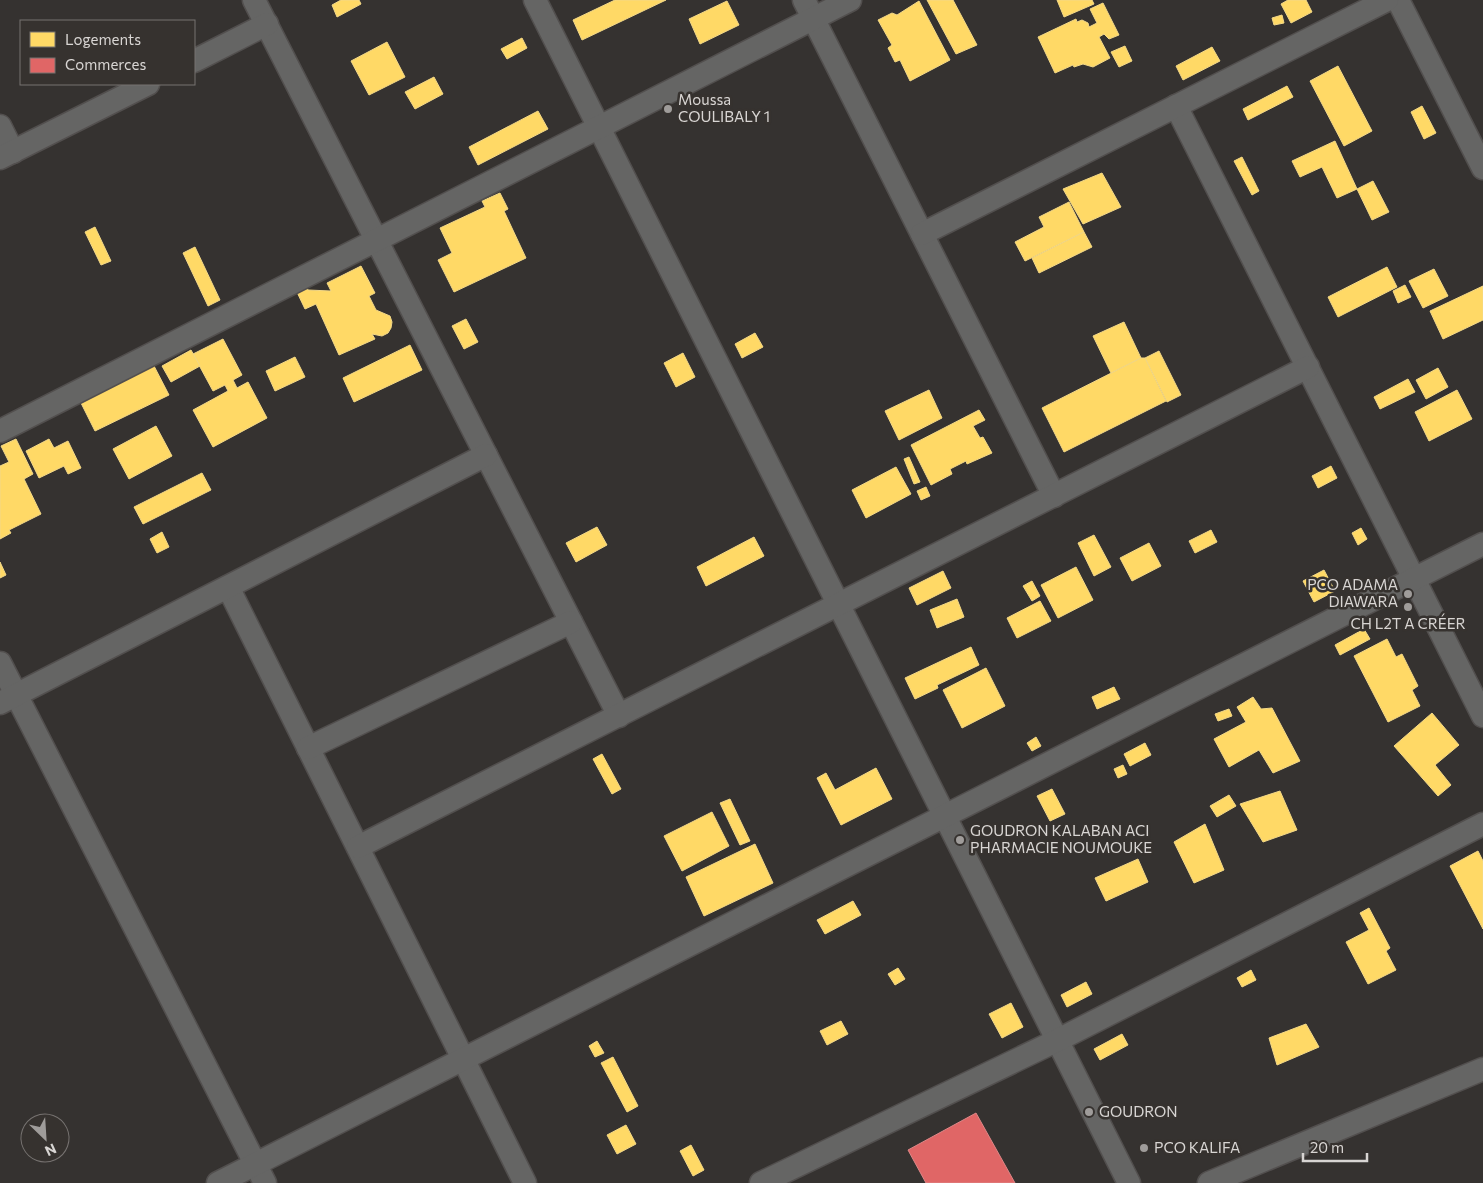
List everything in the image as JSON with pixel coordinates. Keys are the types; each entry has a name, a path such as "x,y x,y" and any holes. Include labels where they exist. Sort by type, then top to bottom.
{"street":[{"path":"254,0 618,716"},
{"path":"535,0 1129,1183"},
{"path":"0,431 599,127 809,9 850,0"},
{"path":"922,234 1387,0"},
{"path":"1398,0 1483,168"},
{"path":"809,9 1054,496"},
{"path":"195,60 267,24"},
{"path":"0,126 6,155 146,85"},
{"path":"1176,106 1483,716"},
{"path":"358,847 1308,368"},
{"path":"8,699 486,455"},
{"path":"218,1183 260,1174 463,1059 1483,544"},
{"path":"228,587 525,1183"},
{"path":"308,748 571,622"},
{"path":"0,663 8,699 260,1174"},
{"path":"761,1183 1058,1040 1483,824"},
{"path":"1210,1183 1483,1069"}],"building: Logements":[{"path":"341,0 359,0 361,4 337,17 332,5"},
{"path":"615,0 666,0 582,40 573,20"},
{"path":"927,0 953,0 977,45 956,54"},
{"path":"1057,0 1092,0 1094,4 1064,17"},
{"path":"1288,0 1306,0 1312,12 1291,23 1281,4"},
{"path":"727,1 739,25 700,44 689,19"},
{"path":"919,1 950,60 910,81 900,60 895,62 888,48 892,45 878,20 892,13 897,15"},
{"path":"1103,3 1119,35 1109,39 1104,34 1099,37 1110,58 1093,67 1083,64 1074,67 1073,65 1055,73 1038,37 1076,19 1077,22 1082,20 1088,23 1089,27 1097,23 1090,9"},
{"path":"1282,15 1284,23 1274,25 1272,18"},
{"path":"522,38 527,48 507,59 501,49"},
{"path":"387,42 405,77 369,95 351,61"},
{"path":"1125,46 1132,61 1119,67 1111,52"},
{"path":"1212,47 1220,61 1183,80 1176,66"},
{"path":"1338,66 1372,131 1344,146 1310,81"},
{"path":"434,77 443,94 415,109 405,92"},
{"path":"1287,86 1293,97 1248,120 1243,109"},
{"path":"1422,106 1436,133 1424,139 1411,112"},
{"path":"538,111 548,129 478,165 469,147"},
{"path":"1335,141 1357,189 1337,198 1322,167 1300,177 1292,161"},
{"path":"1242,157 1259,191 1252,195 1234,161"},
{"path":"1102,173 1121,207 1083,224 1063,189"},
{"path":"1373,181 1389,212 1372,220 1357,189"},
{"path":"500,193 508,209 504,211 526,258 454,292 438,260 452,253 440,228 485,207 482,201"},
{"path":"1069,202 1084,232 1025,261 1015,242 1044,227 1039,217"},
{"path":"95,227 111,261 101,265 85,232"},
{"path":"1084,232 1092,247 1039,273 1032,258"},
{"path":"195,247 220,300 208,306 183,253"},
{"path":"361,266 375,293 369,296 376,310 390,316 391,328 388,333 382,336 372,334 375,339 339,355 316,304 305,309 295,288 304,283 308,290 331,291 327,283"},
{"path":"1387,267 1397,287 1338,317 1328,297"},
{"path":"1434,269 1448,296 1423,308 1409,281"},
{"path":"1405,285 1411,297 1398,303 1393,291"},
{"path":"1483,286 1483,320 1443,339 1430,311"},
{"path":"466,319 478,342 464,349 452,326"},
{"path":"1124,322 1141,358 1111,373 1093,336"},
{"path":"755,333 763,347 742,358 735,344"},
{"path":"223,339 242,375 233,380 237,388 248,382 267,418 213,447 193,410 228,391 225,385 213,391 193,354"},
{"path":"410,345 422,370 354,402 343,378"},
{"path":"191,350 200,366 171,382 162,366"},
{"path":"1159,351 1181,395 1167,402 1145,358"},
{"path":"683,353 695,377 676,387 664,363"},
{"path":"295,357 305,377 275,391 266,371"},
{"path":"1141,358 1145,358 1166,401 1064,452 1042,408"},
{"path":"153,364 169,395 95,431 80,401"},
{"path":"1438,368 1448,387 1426,399 1416,380"},
{"path":"1408,379 1415,392 1380,409 1374,397"},
{"path":"929,390 942,418 899,440 885,411"},
{"path":"1457,390 1472,419 1429,441 1415,412"},
{"path":"979,410 985,420 973,426 980,438 983,437 992,453 967,464 966,461 950,469 952,474 931,485 911,445"},
{"path":"156,426 172,456 129,479 113,449"},
{"path":"16,439 33,474 24,479 41,514 9,530 11,533 0,539 0,466 9,462 1,446"},
{"path":"49,439 54,448 68,441 81,468 68,474 64,466 39,478 26,451"},
{"path":"909,457 920,482 914,484 904,459"},
{"path":"1331,466 1337,478 1318,488 1312,476"},
{"path":"896,467 911,494 866,518 852,490"},
{"path":"202,473 211,490 143,524 134,507"},
{"path":"926,487 930,496 921,500 917,491"},
{"path":"597,527 607,545 576,562 566,543"},
{"path":"1361,528 1367,539 1358,545 1352,533"},
{"path":"1211,530 1217,542 1195,553 1189,541"},
{"path":"162,532 169,547 157,553 150,539"},
{"path":"1094,535 1111,567 1094,576 1078,543"},
{"path":"754,537 764,556 706,586 697,567"},
{"path":"1149,543 1161,566 1132,581 1120,558"},
{"path":"0,562 6,575 0,578"},
{"path":"1076,567 1093,600 1058,618 1041,585"},
{"path":"1324,570 1335,591 1314,602 1303,581"},
{"path":"943,571 951,588 917,605 909,588"},
{"path":"1032,581 1040,596 1032,601 1023,586"},
{"path":"957,599 964,617 937,628 930,610"},
{"path":"1040,601 1051,621 1017,638 1007,618"},
{"path":"1364,629 1370,639 1340,655 1335,645"},
{"path":"1387,639 1396,657 1402,654 1418,686 1412,690 1420,706 1388,722 1354,656"},
{"path":"971,647 979,665 937,685 938,688 915,699 905,678"},
{"path":"986,668 1005,706 962,728 943,690"},
{"path":"1114,687 1120,699 1097,709 1092,697"},
{"path":"1253,697 1261,709 1272,708 1300,761 1273,773 1259,750 1229,767 1214,739 1246,722 1237,707"},
{"path":"1229,709 1232,716 1218,721 1215,714"},
{"path":"1432,713 1459,745 1435,765 1451,785 1438,796 1394,746"},
{"path":"1036,737 1041,746 1032,751 1027,743"},
{"path":"1145,743 1151,755 1130,766 1124,754"},
{"path":"602,754 621,789 612,794 593,759"},
{"path":"1123,765 1127,774 1118,778 1114,769"},
{"path":"876,768 892,799 841,825 817,778 826,773 835,790"},
{"path":"1052,789 1065,814 1050,821 1037,796"},
{"path":"1280,791 1297,830 1263,842 1240,804"},
{"path":"1229,795 1236,806 1217,817 1210,806"},
{"path":"730,799 750,841 740,845 720,803"},
{"path":"712,812 729,846 682,871 664,836"},
{"path":"1205,824 1224,870 1194,883 1174,842"},
{"path":"755,844 773,883 704,916 686,877"},
{"path":"1478,851 1483,861 1483,929 1450,866"},
{"path":"1138,859 1148,882 1106,901 1095,878"},
{"path":"853,901 861,915 825,934 817,920"},
{"path":"1369,908 1390,948 1386,951 1396,970 1368,984 1346,942 1369,930 1360,913"},
{"path":"898,968 905,979 895,985 888,974"},
{"path":"1251,970 1256,980 1242,987 1237,978"},
{"path":"1086,982 1092,994 1067,1007 1061,995"},
{"path":"1011,1003 1023,1027 1002,1038 989,1014"},
{"path":"841,1021 848,1034 827,1045 820,1031"},
{"path":"1306,1024 1319,1047 1277,1065 1269,1038"},
{"path":"1122,1034 1128,1045 1100,1060 1094,1049"},
{"path":"597,1041 604,1053 595,1057 589,1046"},
{"path":"613,1057 638,1106 627,1112 601,1063"},
{"path":"626,1125 636,1144 617,1154 607,1135"},
{"path":"691,1145 704,1170 693,1176 680,1151"}],"building: Commerces":[{"path":"976,1113 1015,1183 926,1183 908,1150"}],"place":[{"name":"Moussa COULIBALY 1","path":"668,109"},
{"name":"PCO ADAMA DIAWARA","path":"1408,594"},
{"name":"CH L2T A CRÉER","path":"1408,607"},
{"name":"GOUDRON KALABAN ACI PHARMACIE NOUMOUKE","path":"960,840"},
{"name":"GOUDRON","path":"1089,1112"},
{"name":"PCO KALIFA","path":"1144,1148"}]}
